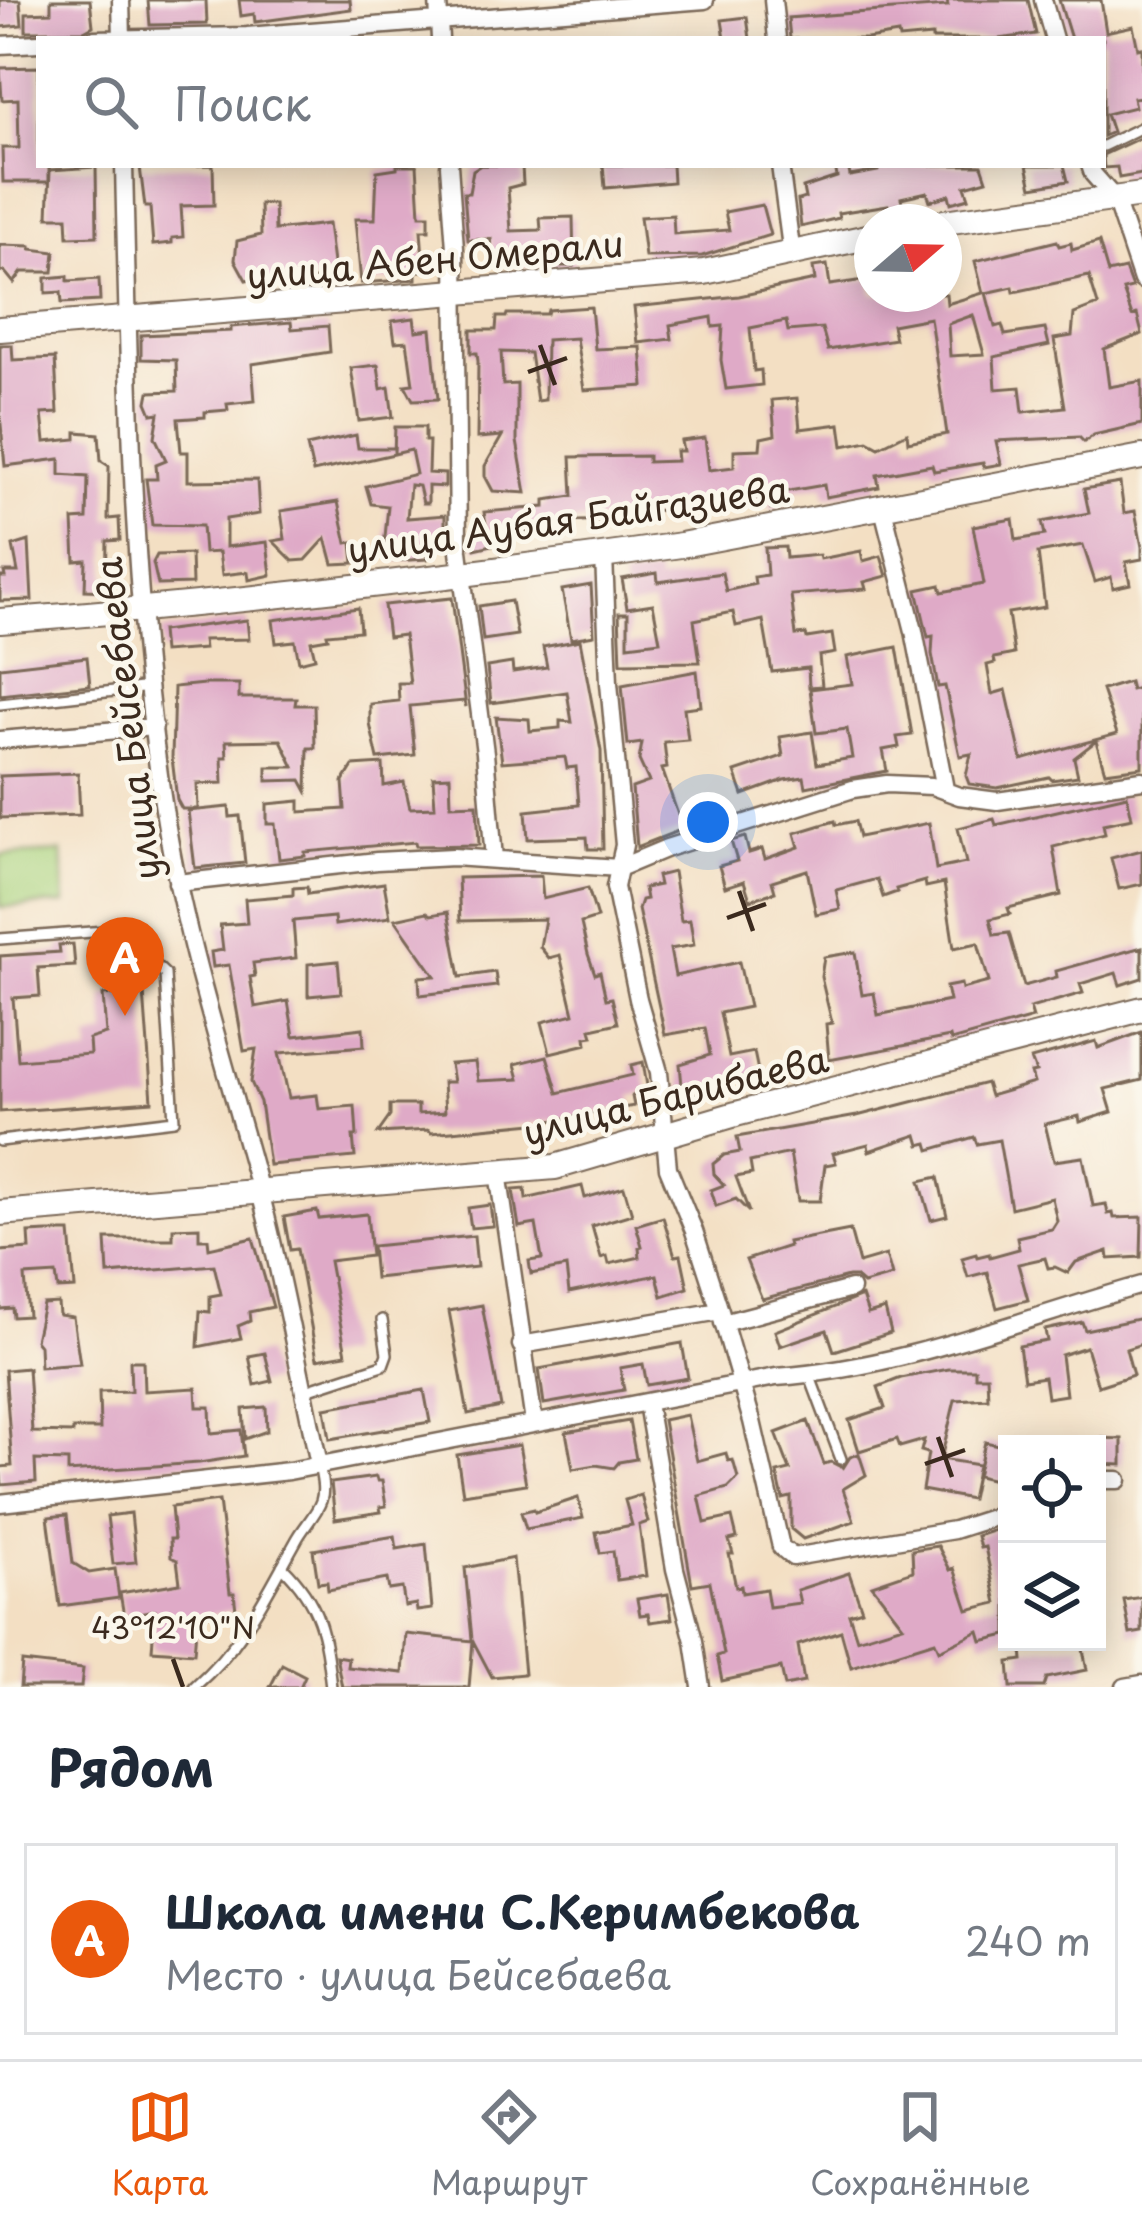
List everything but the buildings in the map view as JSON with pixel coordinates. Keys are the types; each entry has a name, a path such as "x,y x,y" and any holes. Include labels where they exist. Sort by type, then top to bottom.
{"main road":[{"path":"962,220 1142,195"},
{"name":"улица Абен Омерали","path":"0,329 704,272 854,240"},
{"name":"улица Аубая Байгазиева","path":"0,621 141,610 604,556 1142,457"},
{"name":"улица Барибаева","path":"0,1213 555,1167 736,1114 1142,1010"}],"street":[{"path":"121,0 122,36"},
{"path":"437,0 440,30"},
{"path":"247,36 440,30 705,0"},
{"path":"773,0 777,36"},
{"path":"1042,0 1053,36"},
{"path":"0,45 36,43"},
{"name":"улица Бейсебаева","path":"124,168 141,610 177,883 260,1192 319,1464"},
{"path":"449,168 462,574 494,859"},
{"path":"780,168 792,254"},
{"path":"1091,168 1115,199 1142,280"},
{"path":"882,506 914,631 945,788"},
{"path":"604,556 609,683 624,845 615,887 659,1072 668,1168 722,1317 781,1547 793,1557 954,1530 998,1516"},
{"path":"0,740 154,727"},
{"path":"177,883 377,861 494,859 619,868 853,789 887,784 945,788 959,796 998,801 1142,780"},
{"path":"498,1172 534,1423"},
{"path":"0,1503 178,1486 741,1385 835,1373 1142,1285"},
{"path":"521,1345 722,1317 850,1289"},
{"path":"647,1403 701,1687"},
{"path":"1106,1480 1118,1480"},
{"path":"1125,1687 1142,1684"}],"lane":[{"path":"1106,145 1142,127"},
{"path":"0,704 150,687"},
{"path":"0,939 118,930 164,974 174,1120 0,1141"},
{"path":"303,1391 383,1365 388,1354 382,1320"},
{"path":"809,1374 842,1459"},
{"path":"194,1687 260,1613 282,1566 320,1506 319,1464"},
{"path":"282,1566 307,1590 323,1626 331,1687"}],"green space":[{"path":"62,852 65,904 0,907 0,855"}],"place":[{"name":"Школа имени С.Керимбекова","path":"125,1016"}]}
